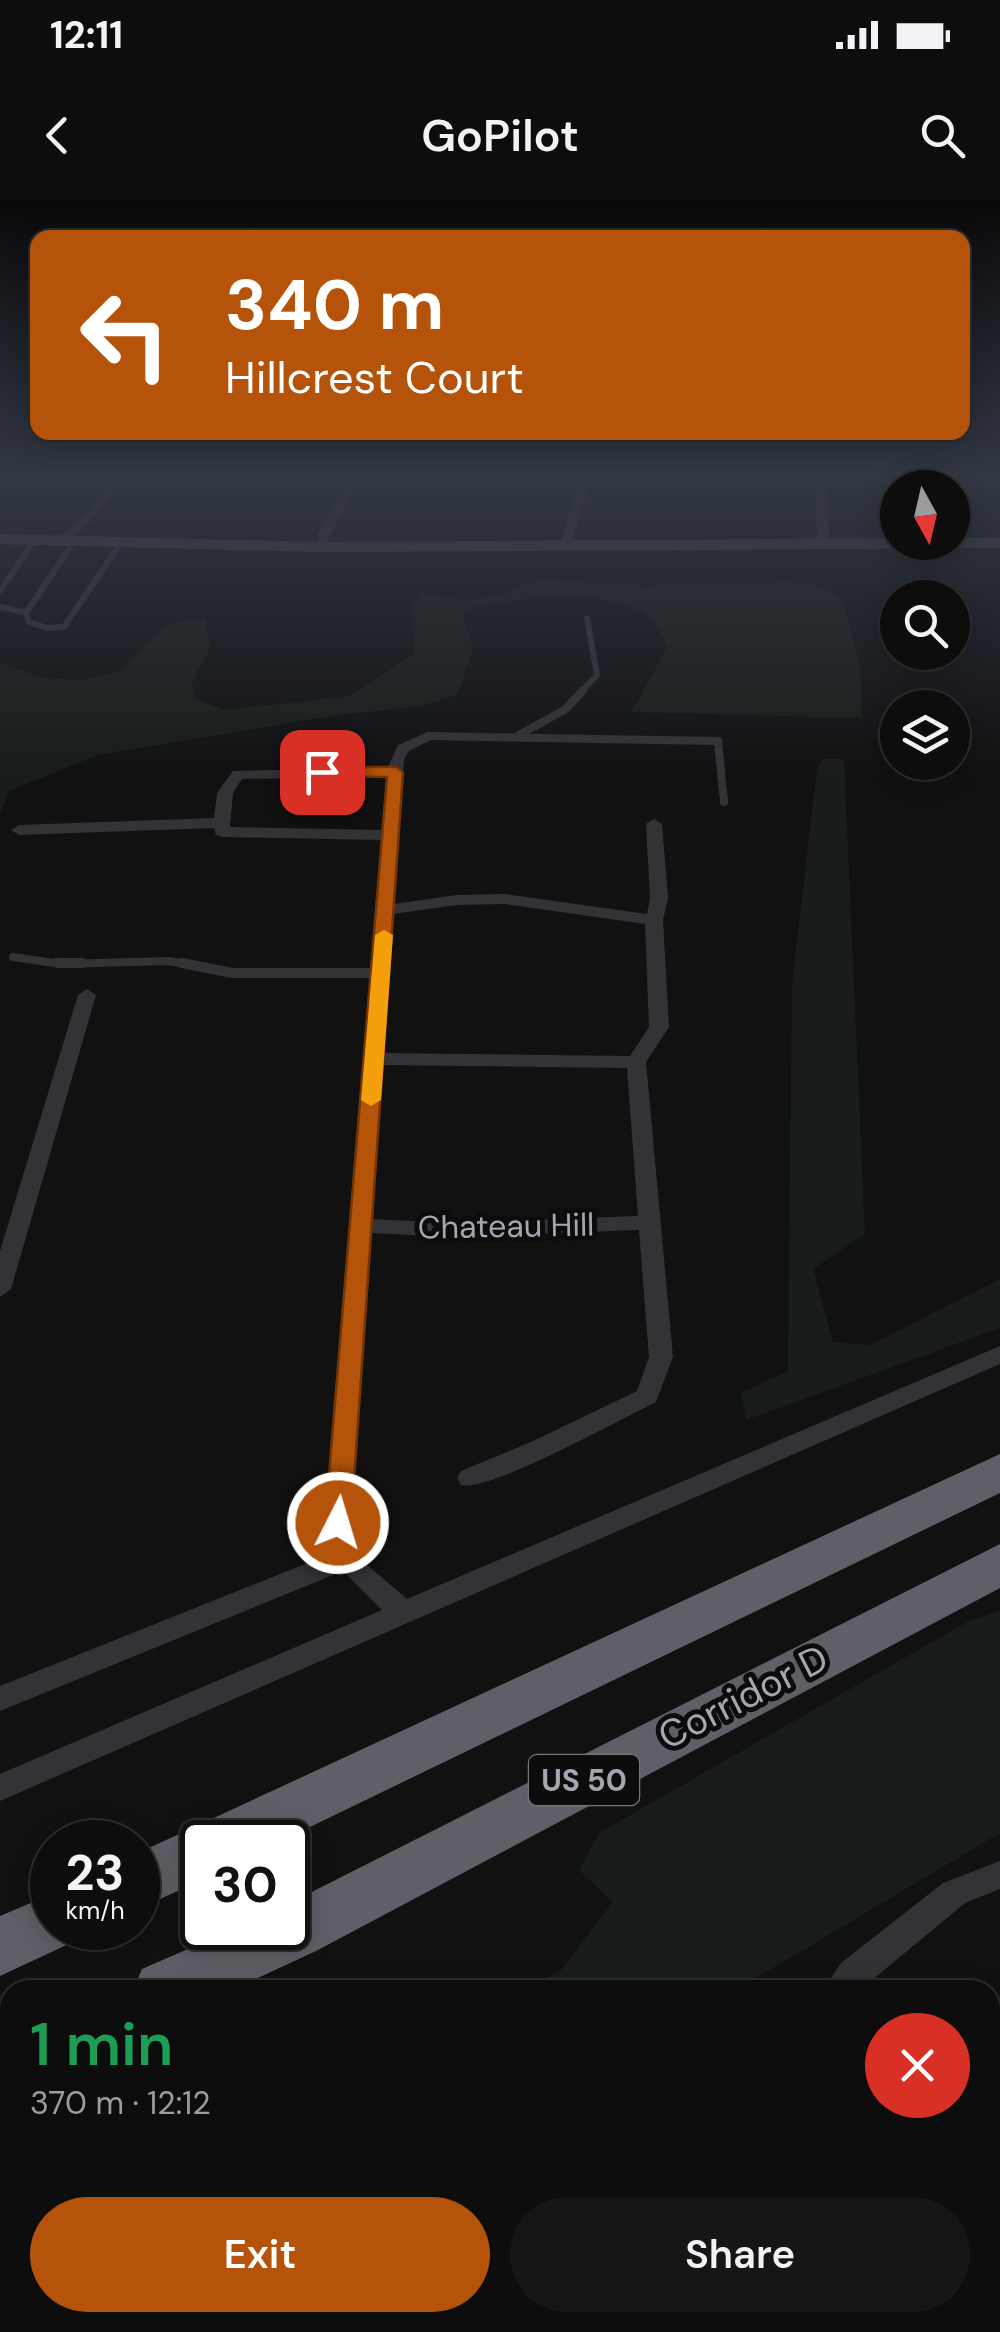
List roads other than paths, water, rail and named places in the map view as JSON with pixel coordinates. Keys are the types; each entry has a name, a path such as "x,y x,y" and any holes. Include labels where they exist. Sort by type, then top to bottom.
{"highway":[{"path":"266,1820 1000,1472"},
{"name":"Corridor D","path":"186,1980 295,1930 1000,1564"},
{"path":"0,1948 30,1933"}],"street":[{"path":"404,1613 356,1571 338,1523 396,759 403,748 428,736"},
{"path":"392,835 222,832 222,823 224,796 238,774 396,772"},
{"path":"19,830 222,823"},
{"path":"470,1478 540,1449 647,1396 661,1356 636,1062 659,1026 654,920 659,898 654,824"},
{"path":"386,910 457,900 505,899 654,920"},
{"path":"0,1289 87,996"},
{"path":"374,1059 636,1062"},
{"name":"Chateau Hill","path":"361,1226 450,1230 651,1223"},
{"path":"0,1788 1000,1354"},
{"path":"0,1699 350,1557"},
{"path":"848,1980 954,1893 1000,1875"}],"lane":[{"path":"47,576 27,613 29,622 64,628 98,576"},
{"path":"0,607 27,613"},
{"path":"516,737 566,708 597,675 588,618"},
{"path":"428,736 718,741 724,802"},
{"path":"13,956 61,964 168,960 232,973 381,972"}]}
